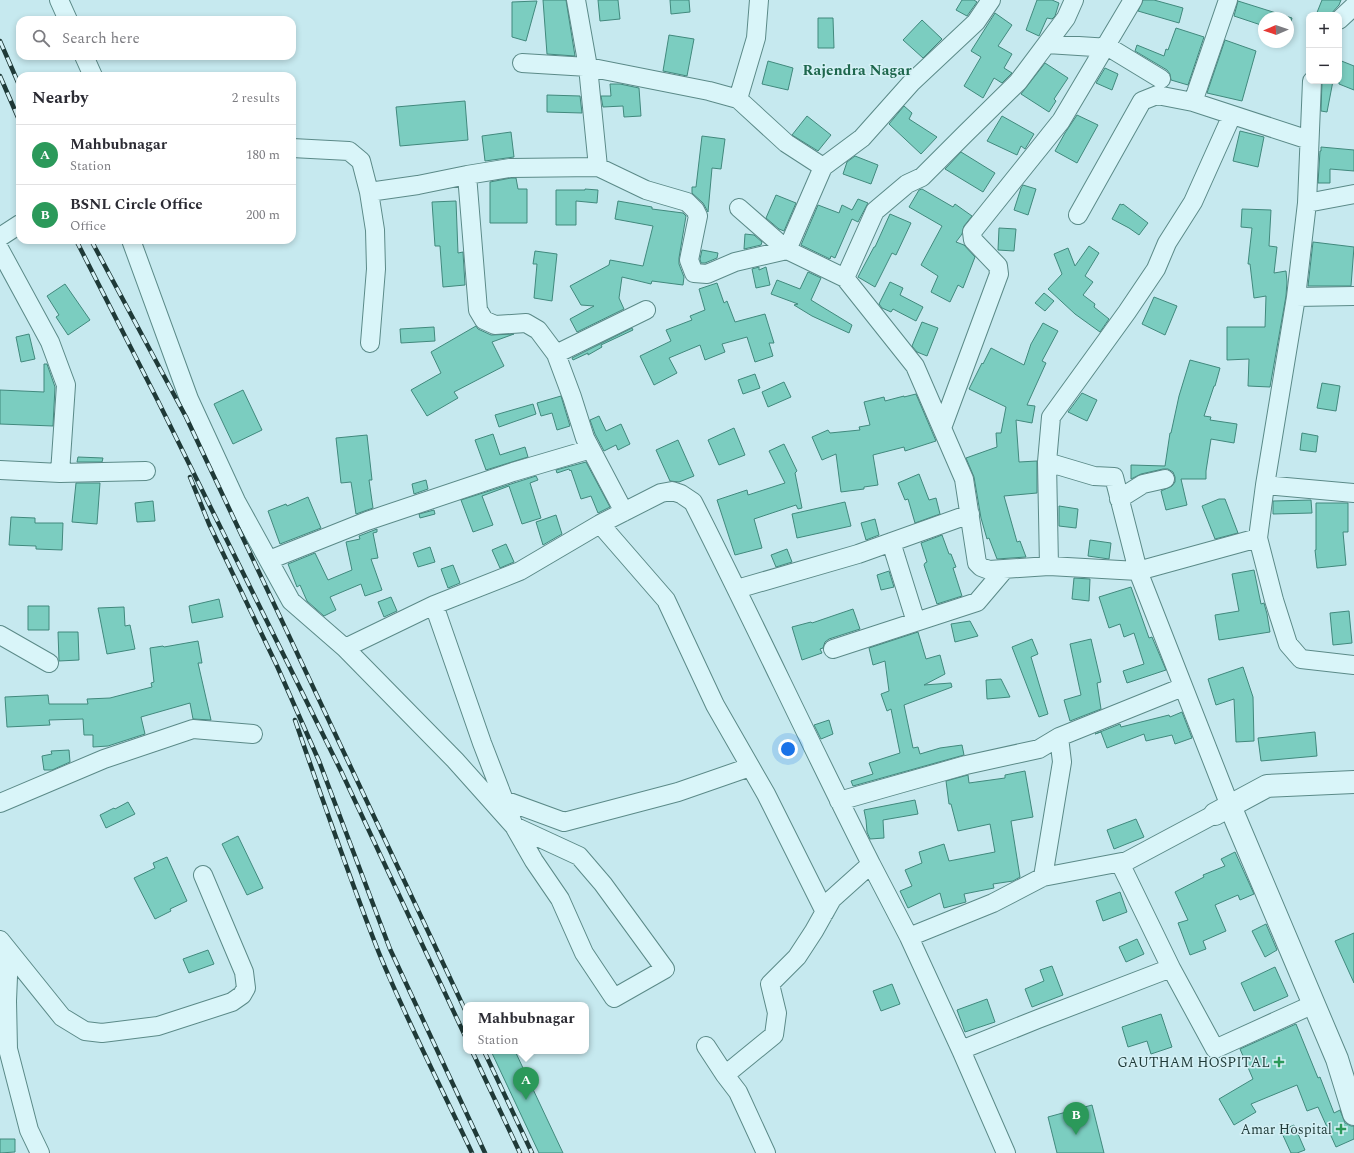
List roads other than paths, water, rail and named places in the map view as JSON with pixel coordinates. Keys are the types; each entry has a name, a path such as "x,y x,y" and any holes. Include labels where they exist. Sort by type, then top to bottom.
{"street":[{"path":"59,0 66,16"},
{"path":"576,0 588,68 598,167"},
{"path":"738,98 756,38 760,0"},
{"path":"787,250 823,167 862,138 911,83 976,22 991,0"},
{"path":"845,278 875,211 907,184 922,178 1018,82 1066,18 1074,0"},
{"path":"942,428 999,274 998,266 974,240 972,232 1061,121 1133,0"},
{"path":"1193,102 1228,0"},
{"path":"1342,17 1354,6"},
{"path":"1047,44 1110,48 1161,79"},
{"path":"86,60 91,72"},
{"path":"522,63 588,68 738,98 786,143 823,167"},
{"path":"1312,84 1308,204 1296,297 1265,485 1258,538 1274,600 1288,644 1301,659 1354,665"},
{"path":"1078,215 1142,101 1157,95 1193,102 1309,140"},
{"path":"1049,566 1047,462 1052,417 1128,312 1156,269 1167,243 1193,202 1232,115"},
{"path":"296,148 349,151 361,161 369,192 375,230 376,269 370,343"},
{"path":"369,192 418,185 510,168 598,167 646,190 687,202 695,210 698,216 689,260 694,273 707,274 735,262 787,250"},
{"path":"467,175 478,310 484,320 495,325 526,323 538,330 556,354 591,449 624,512"},
{"path":"1308,204 1354,194"},
{"path":"739,208 787,250 845,278 915,366 964,479 977,563 981,567 989,570 1049,566 1138,571 1258,538"},
{"path":"0,237 16,227"},
{"path":"132,244 189,399 236,501 291,601 344,648 455,760 514,826 579,856 603,884 665,969 614,998 584,953 560,899 534,861 514,826 434,605"},
{"path":"0,250 50,342 66,385 60,473"},
{"path":"1296,297 1354,296"},
{"path":"556,354 646,310"},
{"path":"269,560 367,521 514,472 591,449"},
{"path":"1047,462 1094,476 1114,477 1138,571 1183,687 1223,810 1314,1004 1337,1059 1354,1114"},
{"path":"0,470 60,473 146,471"},
{"path":"1119,499 1143,484 1165,479"},
{"path":"1265,485 1354,493"},
{"path":"344,648 434,605 520,571 600,524 661,493 672,491 681,494 693,502 737,589 839,801 909,937 1006,1153"},
{"path":"737,589 858,554 970,514"},
{"path":"600,524 666,600 715,705 766,794 824,912"},
{"path":"890,542 916,622"},
{"path":"833,649 977,602 1005,569"},
{"path":"0,635 48,663"},
{"path":"839,801 966,765 1039,750 1059,737 1183,687"},
{"path":"0,803 104,759 193,729 254,734"},
{"path":"1043,877 1062,762 1059,737"},
{"path":"504,800 564,822 678,792 750,767"},
{"path":"909,937 993,903 1043,877 1120,863 1267,786 1353,786"},
{"path":"1120,863 1171,968 1215,1049 1314,1004"},
{"path":"724,1075 774,1035 777,1013 770,984 797,957 832,899 871,864"},
{"path":"4,946 62,1016 85,1031 102,1033 158,1026 232,1002 242,995 246,988 244,972 203,875"},
{"path":"4,946 8,1049 29,1130 40,1153"},
{"path":"961,1050 1171,968"},
{"path":"706,1046 724,1075 738,1092 766,1153"}],"railway":[{"path":"0,41 16,78"},
{"path":"0,76 16,113"},
{"path":"78,244 158,401 341,771 463,1032"},
{"path":"93,244 186,417 463,1006"},
{"path":"190,477 209,524 277,666 319,761 390,949 485,1153"},
{"path":"295,720 346,866 379,953 413,1029 472,1153"},
{"path":"473,1054 520,1153"},
{"path":"485,1054 532,1153"}],"place":[{"name":"GAUTHAM HOSPITAL","path":"1279,1062"},
{"name":"Mahbubnagar","path":"526,1100"},
{"name":"Amar Hospital","path":"1341,1129"},
{"name":"BSNL Circle Office","path":"1076,1135"}],"district":[{"name":"Rajendra Nagar","path":"857,70"}]}
